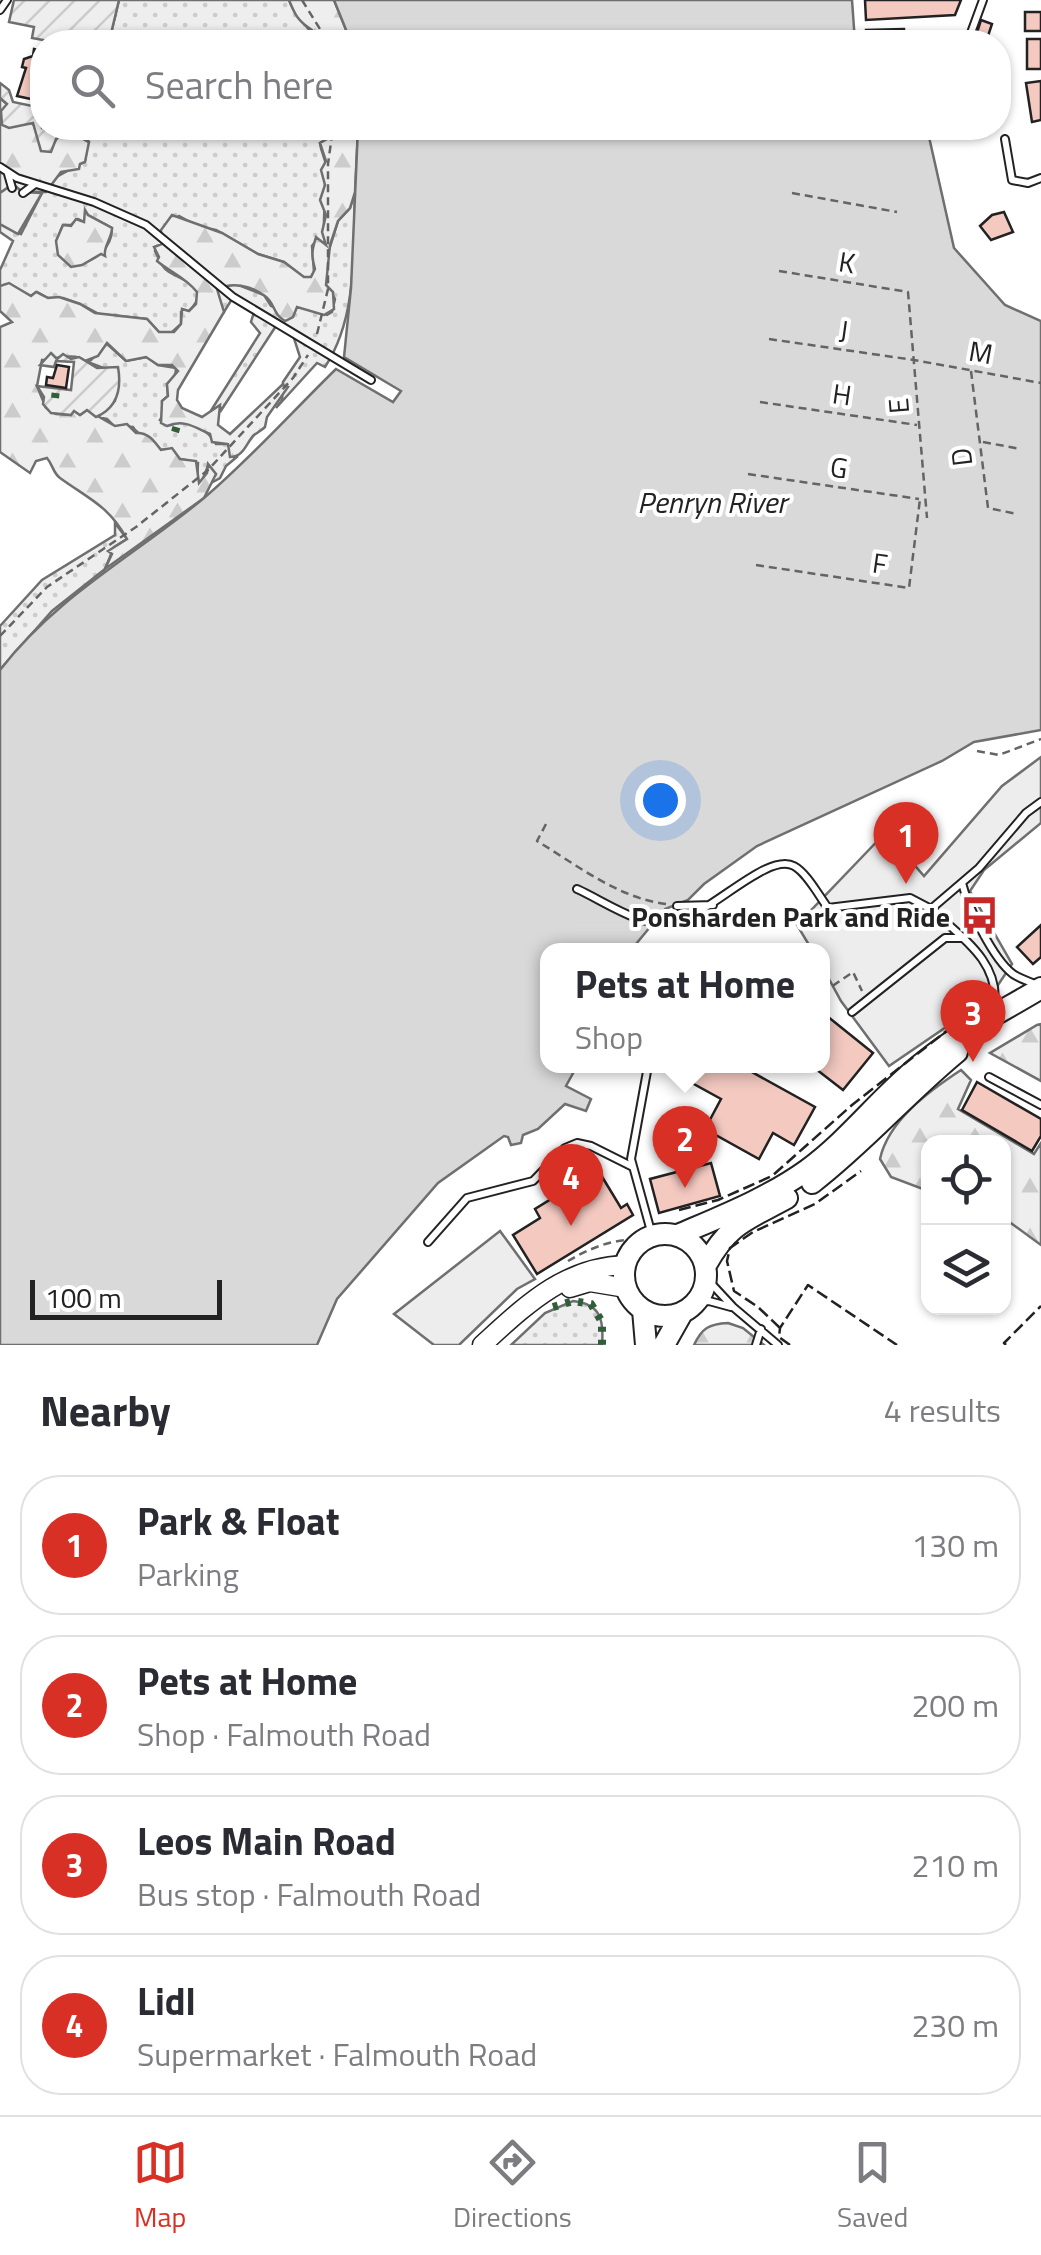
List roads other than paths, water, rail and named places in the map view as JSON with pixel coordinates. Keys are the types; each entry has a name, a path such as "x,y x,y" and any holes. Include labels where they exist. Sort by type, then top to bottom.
{"highway":[{"path":"690,1308 656,1315 643,1310 626,1288 625,1265 631,1251 652,1235 678,1235 726,1216 807,1170 921,1064 993,1013 1041,987"},
{"path":"664,1345 690,1308 719,1239 810,1184 848,1155 892,1108 971,1042 1010,1016 1041,1005"},
{"path":"678,1235 700,1252 706,1272"},
{"path":"643,1310 646,1345"}],"main road":[{"path":"482,1345 544,1290 574,1274 625,1265"},
{"path":"520,1312 590,1282 626,1288"}],"lane":[{"path":"0,10 7,0"},
{"path":"972,30 983,0"},
{"path":"1006,140 1012,180 1028,183 1041,178"},
{"path":"0,167 146,225 210,280 370,380"},
{"path":"8,173 12,188"},
{"path":"23,193 36,184"},
{"path":"931,909 962,884 1041,802"},
{"path":"577,889 649,922 678,922 714,905 766,867 783,862 797,867 828,908 910,898 931,909 991,969 996,985 993,1013"},
{"path":"962,884 966,900 1003,964 1014,975 1041,987"},
{"path":"677,906 714,905"},
{"path":"852,1012 945,938 962,938"},
{"path":"647,1073 631,1159 652,1235"},
{"path":"988,1077 1041,1105"},
{"path":"428,1242 467,1198 532,1181 565,1148 577,1143 633,1167"},
{"path":"706,1272 733,1307 778,1345"},
{"path":"690,1308 709,1301 733,1307"},
{"path":"756,1345 761,1329"}],"water":[{"path":"334,0 852,0 854,30 346,30"},
{"name":"Penryn River","path":"357,140 930,140 954,248 1005,305 1041,321 1041,730 974,742 942,761 757,846 688,900 665,909 637,943 540,943 540,1073 573,1073 566,1086 591,1099 586,1111 565,1104 538,1129 523,1135 521,1143 511,1145 504,1136 438,1183 337,1299 317,1345 0,1345 0,670 72,598 221,483 336,369 393,402 401,391 344,357"}],"place":[{"name":"Park & Float","path":"906,884"},
{"name":"Ponsharden Park and Ride","path":"980,916"},
{"name":"Leos Main Road","path":"973,1062"},
{"name":"Pets at Home","path":"685,1188"},
{"name":"Lidl","path":"571,1226"}]}
